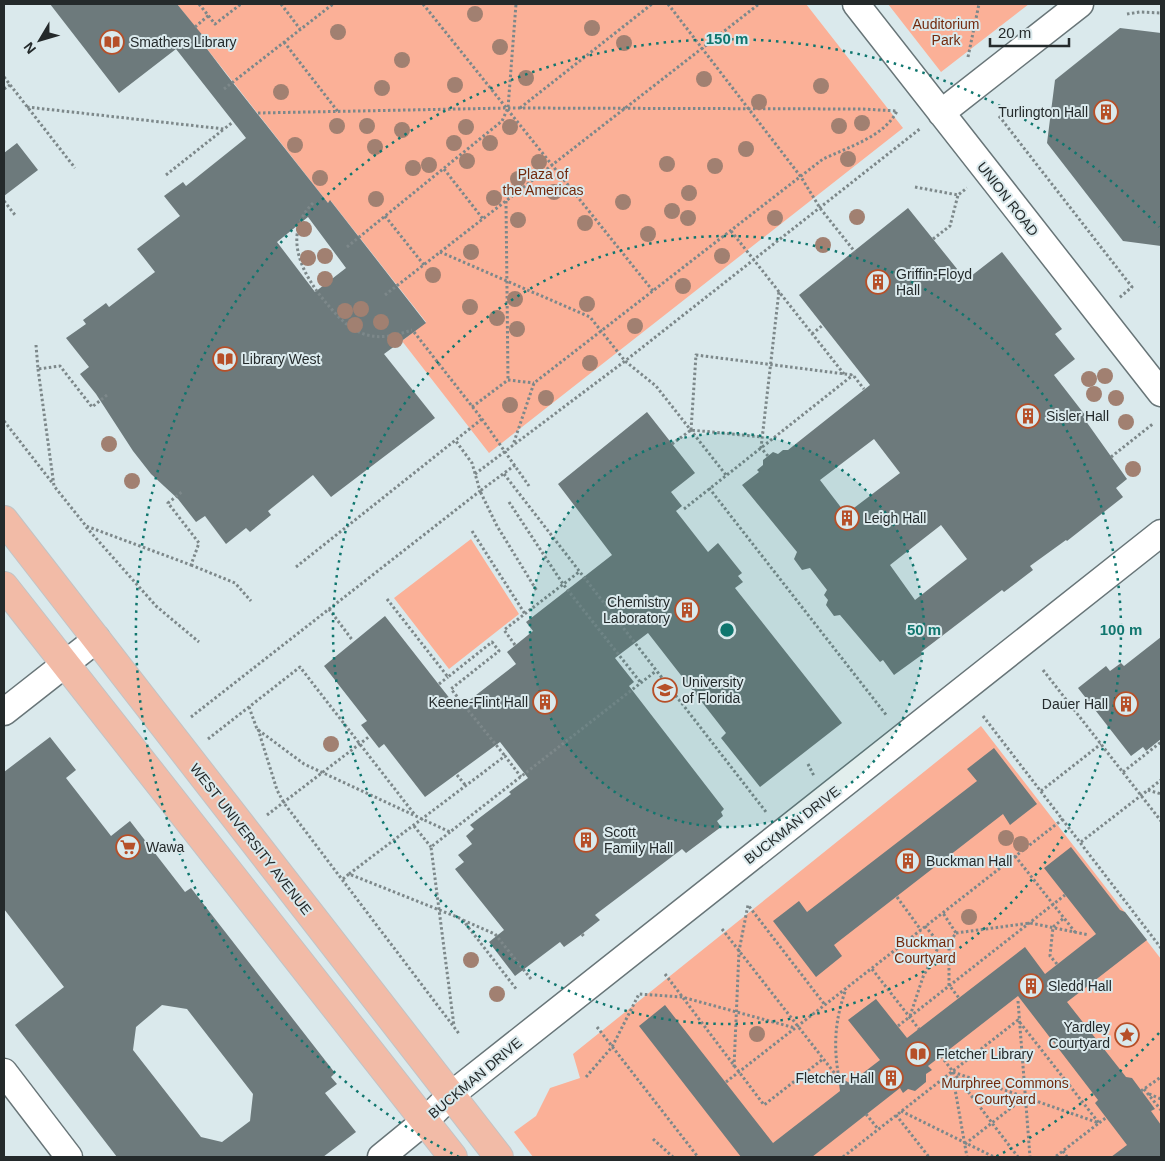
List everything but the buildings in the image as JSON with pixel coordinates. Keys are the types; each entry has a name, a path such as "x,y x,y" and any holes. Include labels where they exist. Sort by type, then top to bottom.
{"main road":[{"name":"WEST UNIVERSITY AVENUE","path":"4,520 499,1157"},
{"path":"4,586 454,1157"}],"street":[{"name":"UNION ROAD","path":"856,4 1161,393"},
{"path":"941,113 1080,4"},
{"name":"BUCKMAN DRIVE","path":"381,1157 424,1121 450,1095 1161,533"},
{"path":"4,712 97,639"},
{"path":"4,1072 69,1157"}],"path":[{"path":"199,4 215,24 241,4"},
{"path":"281,4 300,29"},
{"path":"224,89 333,4"},
{"path":"423,4 653,291"},
{"path":"347,247 502,121 508,108 516,4"},
{"path":"520,108 652,4"},
{"path":"668,4 855,252"},
{"path":"385,295 759,4"},
{"path":"968,59 979,4"},
{"path":"1127,14 1140,12 1161,13"},
{"path":"195,27 209,16"},
{"path":"284,42 340,113"},
{"path":"4,78 75,168"},
{"path":"4,89 10,85"},
{"path":"27,108 224,129"},
{"path":"258,114 508,108 862,109 897,111 893,120 874,134 823,159 534,383 513,445"},
{"path":"474,474 625,361 941,113"},
{"path":"999,116 1132,287 1118,299"},
{"path":"166,176 233,122"},
{"path":"444,169 483,219"},
{"path":"933,239 950,226 958,195 970,186"},
{"path":"915,187 958,195"},
{"path":"4,201 15,215"},
{"path":"506,201 508,380"},
{"path":"313,202 299,221 296,239 301,264 320,297 347,325 368,335 395,336 413,331 506,451 529,486"},
{"path":"385,216 424,265"},
{"path":"731,231 844,374"},
{"path":"440,252 590,317 625,361 656,386 726,475"},
{"path":"768,456 762,448 762,437 772,365 779,291"},
{"path":"812,334 823,325"},
{"path":"36,345 54,486"},
{"path":"691,430 696,355 853,375 864,389"},
{"path":"38,369 60,366 92,407 107,394"},
{"path":"684,509 853,375"},
{"path":"472,407 508,380 534,383"},
{"path":"296,567 482,419"},
{"path":"4,421 86,526 156,606 199,642"},
{"path":"1110,457 1154,423"},
{"path":"672,444 691,430 762,437"},
{"path":"455,440 472,463 480,491 492,516 537,591"},
{"path":"166,728 187,721 515,465"},
{"path":"504,474 770,816"},
{"path":"709,488 882,706"},
{"path":"183,491 168,503 199,543 191,565"},
{"path":"509,502 563,584 641,683"},
{"path":"86,526 235,583 251,601"},
{"path":"472,531 525,614"},
{"path":"516,645 504,630 579,572"},
{"path":"386,599 448,677"},
{"path":"330,609 353,641"},
{"path":"439,684 492,642 499,651 451,688 521,777"},
{"path":"204,742 300,667 415,816"},
{"path":"1043,670 1161,821"},
{"path":"431,847 656,671"},
{"path":"249,707 284,803 460,1035"},
{"path":"983,716 1161,948"},
{"path":"257,729 304,764 322,774 450,832"},
{"path":"263,819 370,736"},
{"path":"1123,772 1161,742"},
{"path":"1041,791 1101,744"},
{"path":"343,880 505,756"},
{"path":"457,775 466,786"},
{"path":"1080,842 1161,780"},
{"path":"1148,790 1161,794"},
{"path":"726,1082 1063,819"},
{"path":"414,826 431,847 454,1027"},
{"path":"1015,856 1075,932"},
{"path":"350,874 495,934 531,979"},
{"path":"898,1026 1066,895"},
{"path":"896,897 921,930"},
{"path":"734,1067 739,951 748,904 825,1005"},
{"path":"943,913 956,933"},
{"path":"1057,964 1050,956 1052,927 1064,918"},
{"path":"462,919 517,990"},
{"path":"959,998 949,985 949,943 956,933 1030,923 1089,935"},
{"path":"925,926 940,944"},
{"path":"722,929 796,1027 843,1084"},
{"path":"940,944 949,943"},
{"path":"910,1016 923,977 940,944"},
{"path":"872,968 919,1029"},
{"path":"665,974 764,1105 823,1059"},
{"path":"839,1079 834,1041 836,1020 846,989"},
{"path":"586,1077 612,1046 639,994 682,997 796,1027"},
{"path":"1018,1001 1030,1157"},
{"path":"842,1157 1018,1020"},
{"path":"1018,1020 1099,1123"},
{"path":"597,1027 698,1157"},
{"path":"940,1056 1018,1157"},
{"path":"952,1072 1099,1123"},
{"path":"952,1072 967,1157"},
{"path":"1161,1077 1143,1090 1161,1110"},
{"path":"1148,1094 1161,1099"},
{"path":"965,1144 1025,1097"},
{"path":"901,1111 994,1157"},
{"path":"866,1114 878,1129"},
{"path":"896,1115 929,1157"},
{"path":"1055,1157 1106,1117"},
{"path":"653,1140 673,1157"},
{"path":"1063,1151 1068,1157"}],"green space":[{"name":"Plaza of the Americas","path":"177,4 806,4 903,128 489,453 402,341 426,322 331,201 328,203 204,45 207,42"},
{"name":"Auditorium Park","path":"888,4 1029,4 941,72"},
{"path":"471,539 519,614 449,669 394,598"},
{"path":"981,726 1161,959 1161,1157 533,1157 514,1132 536,1116 550,1088 580,1078 573,1054"}],"place":[{"name":"Smathers Library","path":"112,42"},
{"name":"Turlington Hall","path":"1106,112"},
{"name":"Griffin-Floyd Hall","path":"878,282"},
{"name":"Library West","path":"225,359"},
{"name":"Sisler Hall","path":"1028,416"},
{"name":"Leigh Hall","path":"847,518"},
{"name":"Chemistry Laboratory","path":"687,610"},
{"name":"University of Florida","path":"665,690"},
{"name":"Keene-Flint Hall","path":"545,702"},
{"name":"Dauer Hall","path":"1126,704"},
{"name":"Scott Family Hall","path":"586,840"},
{"name":"Wawa","path":"128,847"},
{"name":"Buckman Hall","path":"908,861"},
{"name":"Sledd Hall","path":"1031,986"},
{"name":"Yardley Courtyard","path":"1127,1035"},
{"name":"Fletcher Library","path":"918,1054"},
{"name":"Fletcher Hall","path":"891,1078"}],"park label":[{"name":"Buckman Courtyard","path":"925,950"},
{"name":"Murphree Commons Courtyard","path":"1005,1092"}]}
